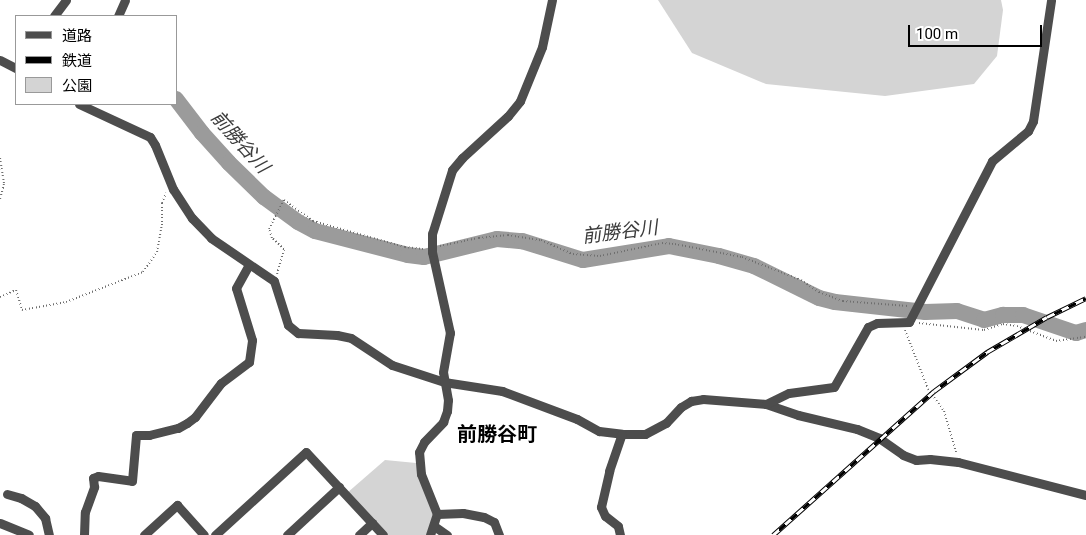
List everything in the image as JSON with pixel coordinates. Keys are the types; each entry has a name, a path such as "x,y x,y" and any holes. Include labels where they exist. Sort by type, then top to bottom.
{"street":[{"path":"55,15 66,0"},
{"path":"118,15 125,0"},
{"path":"430,535 437,514 421,474 419,458 424,442 443,422 447,411 443,372 450,333 430,250 432,234 452,170 462,158 508,116 520,101 542,47 552,0"},
{"path":"766,404 789,394 834,387 868,327 877,323 906,323 992,161 1028,131 1033,121 1051,0"},
{"path":"0,60 15,68"},
{"path":"80,105 150,137 170,184 201,229 274,281 291,330 298,334 337,335 351,338 392,365 444,382 502,391 577,419 599,431 645,434 655,430 691,401 718,398 766,404 798,415 857,429 879,438 903,455 916,460 930,458 958,462 1086,495"},
{"path":"84,535 85,512 94,487 94,478 98,476 132,481 136,435 149,435 178,428 187,423 195,417 222,383 249,362 252,340 236,288 250,265"},
{"path":"620,535 618,526 605,516 601,507 610,470 622,434"},
{"path":"216,535 306,452 383,535"},
{"path":"287,535 339,488"},
{"path":"7,494 21,498 35,506 46,518 48,535"},
{"path":"144,535 177,505 204,535"},
{"path":"437,514 463,513 484,517 494,522 499,535"},
{"path":"0,523 29,535"},
{"path":"359,535 372,523"},
{"path":"434,526 447,535"}],"path":[{"path":"0,158 4,184 0,199"},
{"path":"0,297 16,290 22,310 66,302 143,272 157,252 162,225 162,203 170,184"},
{"path":"274,281 284,249 272,238 269,229 284,200 312,221 405,247 430,250 479,238 508,235 541,240 573,254 590,256 613,255 662,243 675,244 742,257 801,280 819,292 843,301 916,307"},
{"path":"958,462 944,411 928,388 906,323 984,330 1003,324 1017,326 1056,341 1086,337"}],"green space":[{"path":"658,0 1001,0 1003,10 997,56 974,84 885,96 766,84 692,53"},
{"path":"385,460 416,463 433,507 433,517 427,535 380,535 347,493"}],"waterway":[{"name":"前勝谷川","path":"178,102 202,133 229,163 264,197 298,222 315,231 408,255 424,257 497,239 522,241 583,260 669,246 719,256 754,266 819,298 835,302 925,312 957,311 984,320 1003,315 1023,315 1076,333 1086,330"}],"railway":[{"path":"773,535 934,391 987,352 1047,317 1086,298"}],"district":[{"name":"前勝谷町","path":"497,434"}]}
